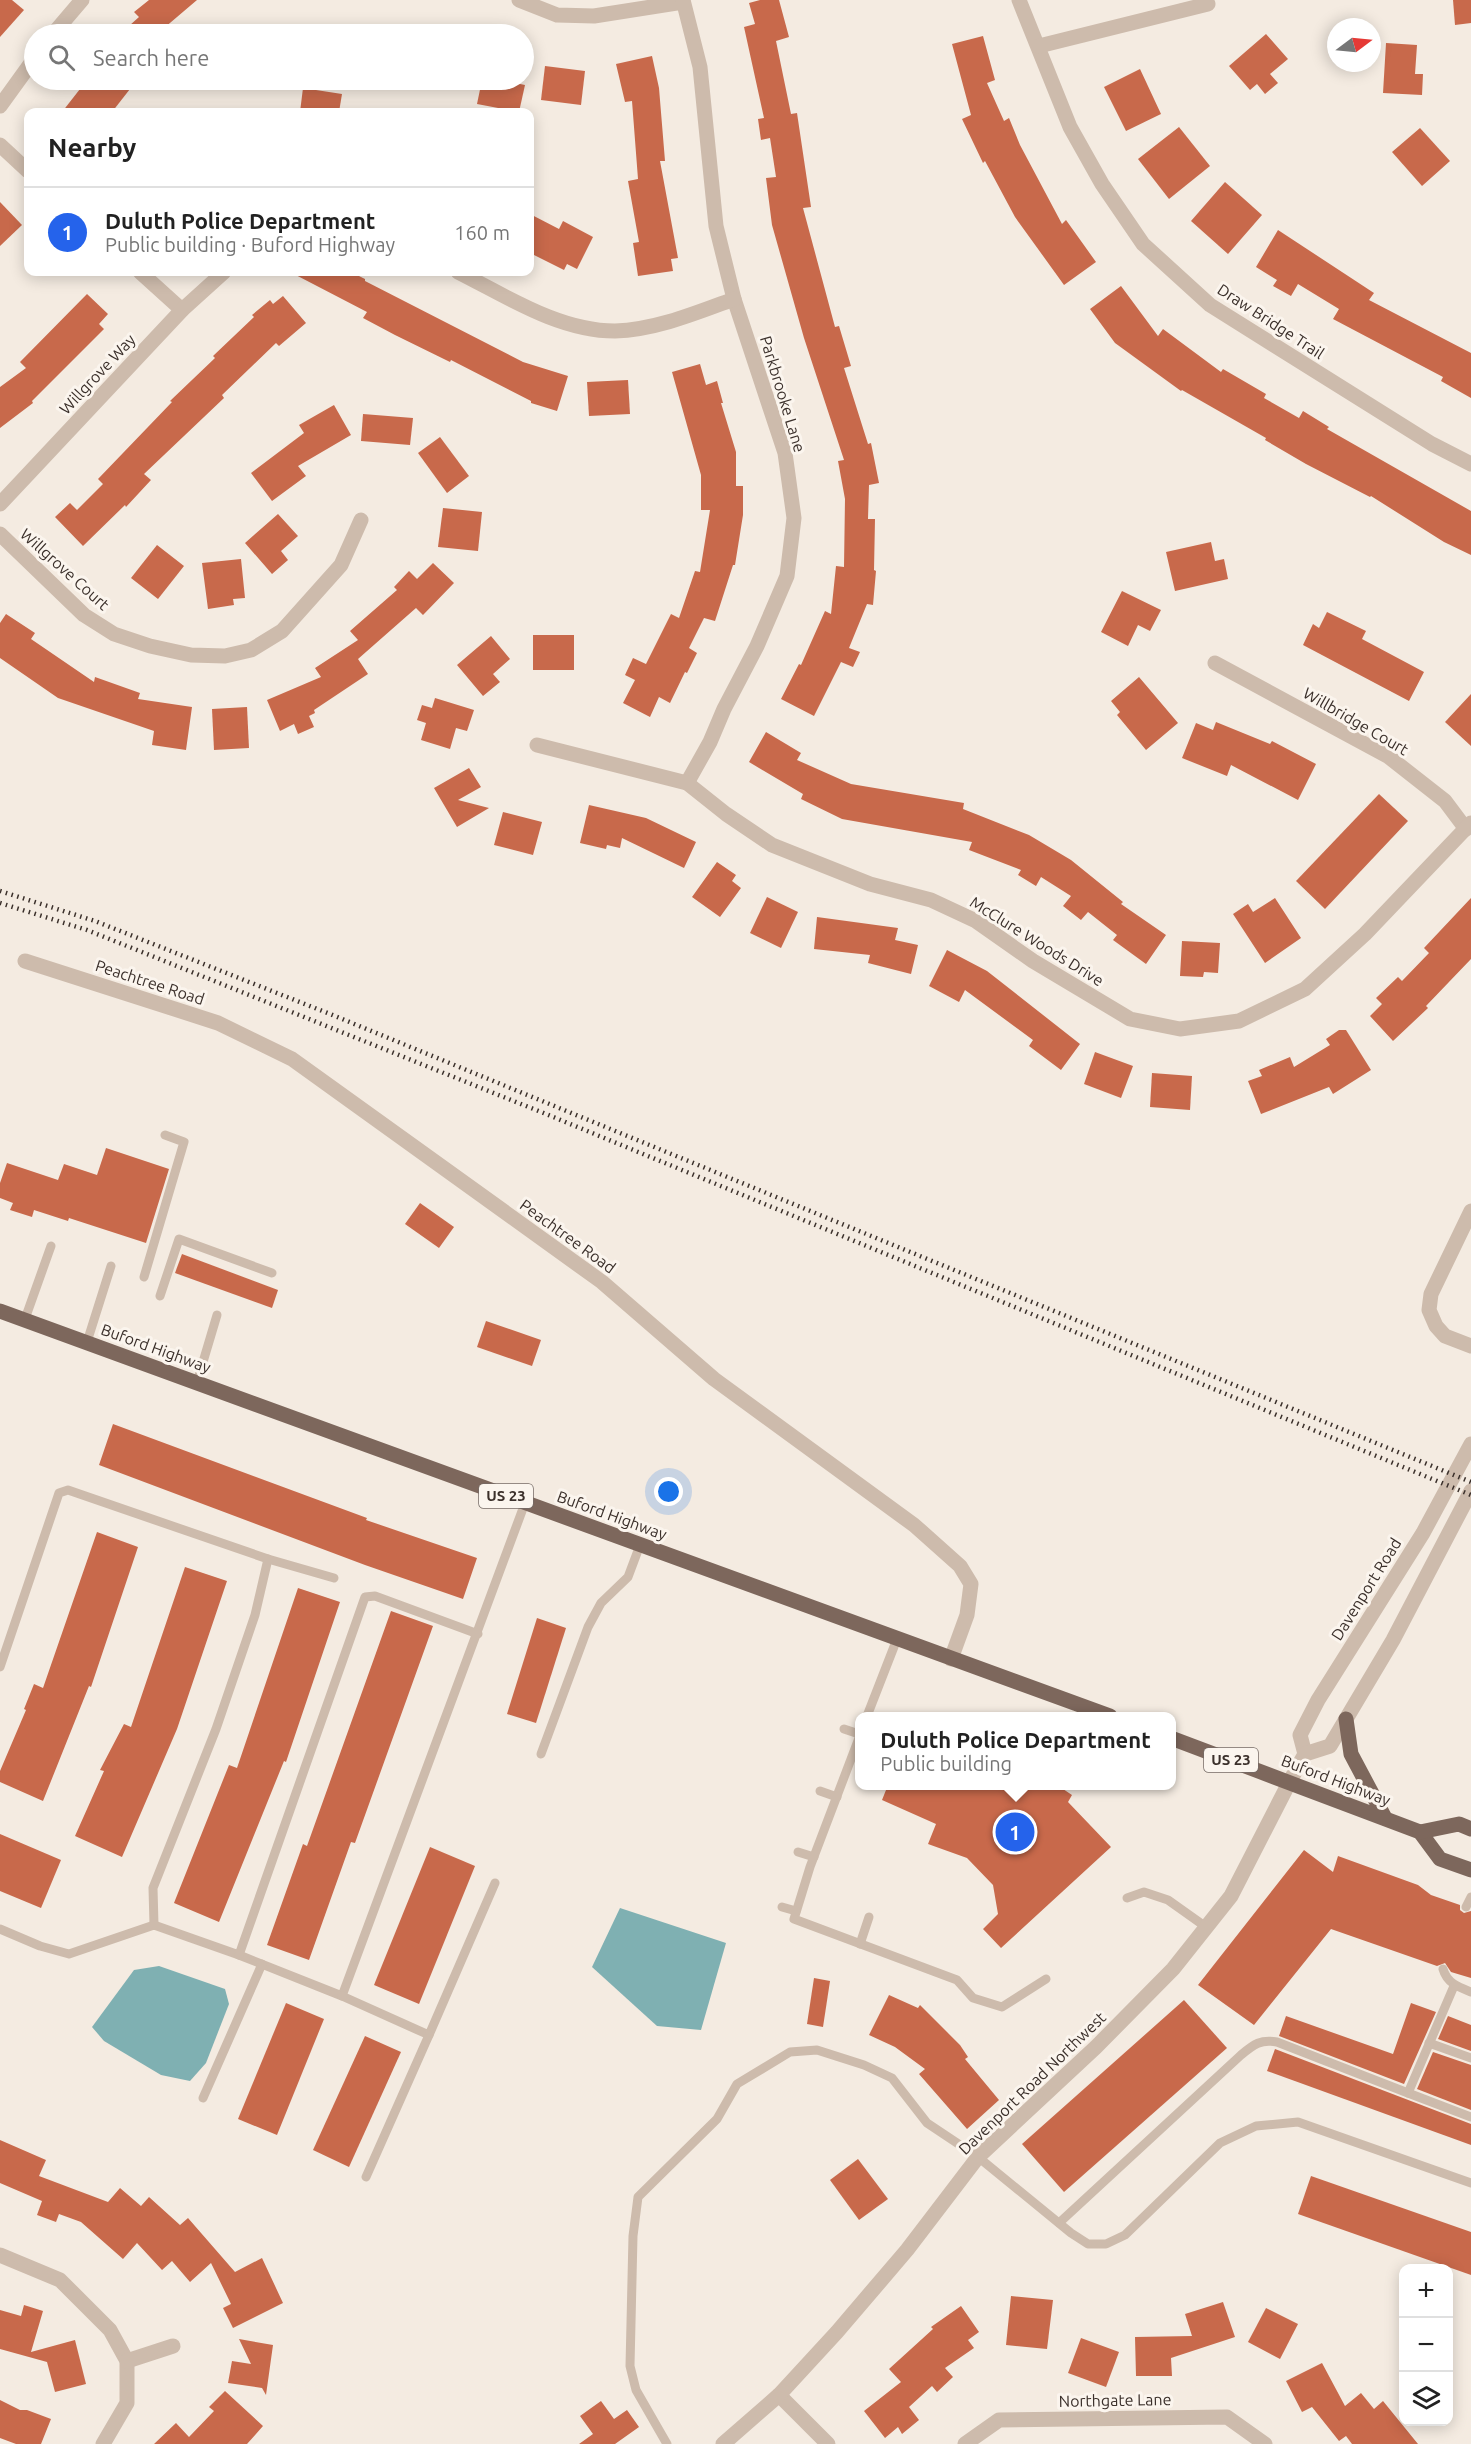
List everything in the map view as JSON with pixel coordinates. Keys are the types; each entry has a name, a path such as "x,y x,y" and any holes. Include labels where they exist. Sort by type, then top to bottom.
{"main road":[{"name":"Buford Highway","path":"0,1311 1099,1712"},
{"path":"1346,1719 1351,1754 1385,1818"},
{"name":"Buford Highway","path":"1176,1740 1420,1832"},
{"path":"1471,1829 1459,1824 1420,1832 1440,1858 1471,1870"}],"street":[{"path":"62,24 82,0"},
{"path":"519,0 557,15 594,16 683,1"},
{"name":"Draw Bridge Trail","path":"1019,0 1070,127 1102,184 1143,244 1210,305 1432,444 1471,464"},
{"name":"Parkbrooke Lane","path":"683,1 700,67 716,226 734,299 785,453 794,518 787,576 757,646 724,709 710,742 687,783"},
{"path":"1039,46 1208,4"},
{"path":"0,106 24,73"},
{"path":"0,145 24,167"},
{"path":"144,276 182,310"},
{"name":"Willgrove Way","path":"0,504 182,310 220,276"},
{"path":"466,276 534,311 580,326 614,331 650,326 734,299"},
{"name":"Willgrove Court","path":"0,534 84,615 114,634 150,646 191,655 225,656 251,650 282,631 341,565 361,520"},
{"name":"Willbridge Court","path":"1215,663 1389,757 1445,801 1468,826"},
{"name":"McClure Woods Drive","path":"537,745 687,783 726,814 772,845 870,884 931,900 976,921 1033,961 1130,1019 1180,1029 1239,1021 1305,989 1365,934 1468,826"},
{"name":"Peachtree Road","path":"25,961 218,1023 292,1059 602,1282 714,1379 914,1525 960,1566 971,1584 967,1615 951,1659"},
{"path":"1471,1211 1431,1294 1430,1310 1436,1326 1445,1336 1471,1346"},
{"name":"Davenport Road","path":"1290,1781 1305,1754 1300,1735 1318,1700 1423,1533 1471,1444"},
{"path":"1305,1754 1330,1746 1393,1640 1471,1491"},
{"name":"Davenport Road Northwest","path":"723,2444 779,2395 837,2332 908,2250 978,2157 1096,2048 1173,1969 1231,1896 1290,1781"},
{"path":"0,2255 60,2280 110,2330 127,2361 127,2403 103,2444"},
{"path":"127,2361 173,2346"},
{"path":"779,2395 828,2444"},
{"name":"Northgate Lane","path":"965,2444 999,2420 1227,2417 1265,2444"}],"lane":[{"path":"144,1278 184,1142 165,1135"},
{"path":"160,1296 179,1239 272,1273"},
{"path":"24,1320 51,1246"},
{"path":"87,1342 111,1266"},
{"path":"197,1382 217,1315"},
{"path":"0,1667 59,1493 68,1491 268,1559 334,1578"},
{"path":"342,1996 525,1503"},
{"path":"541,1754 588,1627 601,1603 628,1577 640,1545"},
{"path":"154,1925 153,1888 216,1730 255,1615 268,1559"},
{"path":"239,1955 365,1597 375,1596 478,1634"},
{"path":"869,1712 897,1639"},
{"path":"844,1729 855,1733"},
{"path":"855,1749 813,1857 794,1919 957,1980 973,1998 1002,2007 1046,1979"},
{"path":"820,1791 837,1797"},
{"path":"798,1852 813,1857"},
{"path":"366,2177 495,1883"},
{"path":"1127,1898 1144,1892 1168,1900 1206,1928"},
{"path":"1466,1907 1471,1897"},
{"path":"782,1907 796,1911"},
{"path":"860,1944 869,1917"},
{"path":"0,1929 40,1946 69,1954 154,1925 262,1964 342,1996 429,2035"},
{"path":"203,2098 262,1964"},
{"path":"1443,1969 1445,1976 1454,1986 1471,1992"},
{"path":"1407,2093 1454,1986"},
{"path":"1059,2223 1241,2055 1254,2044 1264,2040 1277,2042 1471,2117"},
{"path":"1429,2043 1471,2058"},
{"path":"667,2444 636,2390 630,2366 633,2236 638,2197 717,2119 737,2084 790,2052 817,2050 864,2065 892,2079 927,2123 978,2157 1088,2244 1106,2244 1125,2235 1220,2143 1256,2126 1298,2122 1471,2183"}],"water":[{"path":"620,1908 726,1943 701,2030 657,2026 592,1967"},
{"path":"159,1966 225,1989 229,2004 206,2063 190,2081 161,2075 104,2041 92,2027 134,1970"}],"building":[{"path":"0,0 12,0 24,10 0,37"},
{"path":"149,0 197,0 169,24 131,24 139,17 134,12"},
{"path":"760,0 779,0 789,37 776,41 791,114 797,113 811,207 803,208 835,327 839,326 851,366 844,368 868,444 871,443 879,483 869,485 868,519 875,519 874,570 876,571 873,605 867,604 849,648 860,652 853,667 841,662 814,716 781,699 799,664 801,665 825,611 831,614 836,566 844,567 845,499 838,461 844,460 804,338 772,225 766,178 776,177 770,138 761,140 758,119 764,118 744,27 755,24 749,3"},
{"path":"1453,0 1471,0 1471,23 1455,25"},
{"path":"1266,34 1288,59 1270,74 1278,83 1265,94 1257,84 1250,90 1229,66"},
{"path":"983,36 995,80 987,83 1004,121 1009,118 1020,145 1062,224 1066,220 1096,262 1064,285 1015,217 985,161 983,163 962,119 971,115 952,44"},
{"path":"1386,43 1417,45 1415,74 1423,74 1422,95 1383,93"},
{"path":"652,56 659,88 665,161 660,161 678,258 671,259 673,271 638,276 633,243 639,242 628,181 638,179 632,101 625,102 616,64"},
{"path":"545,66 585,71 581,105 541,100"},
{"path":"1140,69 1161,114 1126,131 1104,87"},
{"path":"79,90 129,90 115,108 65,108"},
{"path":"303,90 342,94 340,108 300,108"},
{"path":"480,90 524,90 520,108 498,108 477,104"},
{"path":"1179,127 1210,166 1169,199 1138,159"},
{"path":"1420,128 1450,161 1422,186 1392,152"},
{"path":"1225,182 1262,215 1228,254 1191,221"},
{"path":"0,202 22,225 0,246"},
{"path":"534,216 559,229 563,221 593,237 577,269 567,264 564,270 534,255"},
{"path":"1278,230 1374,293 1369,300 1471,353 1471,398 1441,381 1443,377 1333,319 1339,309 1298,284 1291,296 1273,286 1277,280 1256,267"},
{"path":"298,276 359,276 523,362 568,376 557,411 531,403 451,360 450,362 395,335 363,318 367,312"},
{"path":"1121,286 1158,336 1163,329 1221,372 1223,369 1266,394 1264,398 1299,418 1303,411 1329,427 1327,429 1471,511 1471,555 1444,542 1371,496 1306,464 1265,440 1266,438 1181,391 1115,343 1090,309"},
{"path":"87,294 108,314 99,324 104,329 32,401 33,403 0,428 0,387 26,368 20,362"},
{"path":"283,296 306,323 279,346 276,343 222,395 224,398 144,474 151,480 126,507 125,505 83,546 55,517 70,503 77,510 103,484 98,479 172,402 170,401 215,358 213,356 254,317 252,315 270,300 273,304"},
{"path":"700,364 706,385 717,381 723,403 721,403 736,452 736,486 743,486 743,515 735,565 733,565 715,621 704,618 689,648 697,653 687,673 685,672 670,703 659,697 650,717 623,703 635,680 625,675 633,658 646,664 671,614 679,618 695,571 700,572 710,510 701,510 701,475 672,372"},
{"path":"628,380 630,414 589,416 587,382"},
{"path":"334,405 351,435 298,466 306,476 272,501 251,473 304,433 299,425"},
{"path":"363,414 413,418 410,445 361,441"},
{"path":"440,437 469,476 447,493 418,453"},
{"path":"443,508 482,512 478,551 438,547"},
{"path":"278,514 298,536 281,551 288,560 272,574 245,543"},
{"path":"1211,542 1215,561 1224,559 1228,579 1175,591 1166,552"},
{"path":"157,545 184,566 158,599 131,578"},
{"path":"241,559 245,598 233,599 234,605 208,609 202,563"},
{"path":"433,563 454,583 423,615 416,608 358,659 368,674 314,710 315,713 309,716 314,727 298,734 294,724 280,731 267,700 321,677 315,668 358,640 350,631 397,590 394,587 409,571 417,579"},
{"path":"1122,591 1161,610 1150,631 1138,625 1128,646 1101,632"},
{"path":"1327,612 1366,631 1362,639 1424,672 1409,701 1303,645 1313,624 1319,628"},
{"path":"6,614 35,633 31,639 94,682 95,677 140,693 138,699 192,707 186,750 152,745 154,731 58,698 0,658 0,623"},
{"path":"533,635 574,635 574,670 533,670"},
{"path":"491,636 510,659 493,674 500,682 483,696 457,665"},
{"path":"1139,677 1178,723 1146,750 1117,715 1120,712 1111,701"},
{"path":"1471,694 1471,746 1445,722"},
{"path":"435,698 474,710 467,731 456,728 450,749 421,740 426,723 417,720 422,705 432,708"},
{"path":"247,707 249,748 214,750 212,709"},
{"path":"1216,722 1270,744 1272,741 1316,764 1298,800 1231,765 1227,776 1182,758 1196,723 1213,730"},
{"path":"766,732 801,753 797,760 851,784 964,803 963,809 1029,835 1071,860 1123,902 1121,904 1166,935 1146,964 1113,940 1117,935 1088,912 1081,920 1063,906 1071,896 1041,877 1036,886 1018,875 1021,870 969,850 972,842 842,819 801,799 803,794 749,762"},
{"path":"469,768 481,787 458,800 489,808 457,827 434,788"},
{"path":"1379,794 1408,821 1325,909 1296,881"},
{"path":"589,805 646,818 696,842 684,868 622,838 620,848 607,845 606,849 580,843"},
{"path":"503,812 542,822 533,855 494,845"},
{"path":"717,862 736,875 732,881 741,888 720,917 692,897"},
{"path":"767,897 798,912 781,948 750,933"},
{"path":"1275,898 1301,938 1265,963 1233,914 1248,904 1253,912"},
{"path":"1471,898 1471,959 1426,1006 1428,1008 1393,1041 1370,1016 1382,1004 1376,998 1398,977 1402,981 1429,953 1424,948"},
{"path":"817,917 898,928 895,940 918,945 911,974 868,963 870,955 814,949"},
{"path":"1182,941 1220,943 1218,973 1204,972 1203,977 1180,976"},
{"path":"947,950 987,971 1080,1044 1061,1070 1029,1046 1033,1040 965,990 959,1002 929,986"},
{"path":"1339,1030 1346,1030 1371,1070 1333,1094 1329,1087 1261,1114 1248,1081 1262,1076 1259,1070 1290,1057 1294,1067 1330,1045 1326,1039"},
{"path":"1095,1052 1133,1066 1121,1098 1084,1084"},
{"path":"1152,1073 1192,1076 1190,1110 1150,1107"},
{"path":"106,1148 169,1169 146,1243 69,1218 68,1221 34,1210 32,1217 10,1210 13,1203 0,1198 0,1183 7,1163 58,1180 64,1164 97,1175"},
{"path":"420,1203 454,1227 439,1248 405,1224"},
{"path":"182,1254 278,1290 272,1308 175,1273"},
{"path":"486,1321 541,1340 532,1366 477,1347"},
{"path":"113,1424 367,1518 366,1520 477,1558 463,1599 365,1565 99,1465"},
{"path":"97,1532 138,1547 91,1687 89,1686 43,1801 0,1782 0,1771 26,1710 24,1709 34,1684 43,1688"},
{"path":"185,1567 227,1581 177,1729 122,1857 75,1836 104,1771 100,1770 124,1724 131,1727"},
{"path":"298,1588 340,1602 286,1762 284,1761 219,1922 174,1903 229,1765 237,1768"},
{"path":"391,1611 433,1626 355,1843 351,1842 309,1960 267,1945 303,1844 307,1846"},
{"path":"537,1618 566,1628 536,1723 507,1714"},
{"path":"886,1790 1064,1790 1072,1795 1068,1802 1111,1847 1001,1948 983,1929 998,1914 993,1885 967,1858 928,1844 936,1824 882,1800"},
{"path":"0,1834 61,1860 41,1908 0,1891"},
{"path":"430,1847 475,1866 419,2004 374,1985"},
{"path":"1304,1850 1333,1872 1338,1856 1418,1885 1431,1895 1460,1905 1460,1910 1464,1913 1471,1911 1471,1978 1451,1972 1445,1963 1437,1966 1331,1929 1254,2025 1198,1985"},
{"path":"814,1978 830,1981 823,2027 807,2024"},
{"path":"889,1995 918,2008 920,2005 960,2045 968,2057 965,2059 999,2100 967,2129 919,2074 925,2069 895,2047 869,2035"},
{"path":"1184,2000 1227,2048 1064,2192 1022,2144"},
{"path":"286,2003 324,2019 277,2135 238,2119"},
{"path":"1411,2003 1436,2012 1404,2084 1279,2036 1286,2016 1393,2054"},
{"path":"1448,2016 1471,2025 1471,2051 1438,2039"},
{"path":"365,2036 401,2052 349,2167 313,2150"},
{"path":"1275,2049 1471,2124 1471,2145 1267,2071"},
{"path":"1433,2052 1471,2065 1471,2110 1417,2089"},
{"path":"0,2140 46,2160 39,2176 108,2202 120,2188 141,2206 149,2197 180,2225 188,2218 235,2272 262,2258 283,2303 233,2328 223,2308 231,2304 211,2263 190,2282 172,2261 162,2270 137,2243 123,2259 81,2222 59,2214 56,2222 37,2215 42,2201 0,2183"},
{"path":"858,2159 888,2199 859,2220 830,2180"},
{"path":"1311,2176 1471,2232 1471,2275 1453,2269 1453,2264 1440,2264 1298,2214"},
{"path":"1011,2296 1053,2300 1047,2349 1006,2345"},
{"path":"1223,2302 1235,2337 1171,2358 1172,2376 1136,2376 1135,2337 1192,2336 1185,2314"},
{"path":"24,2305 43,2311 31,2352 75,2340 86,2384 55,2392 47,2362 0,2349 0,2310 21,2316"},
{"path":"961,2306 979,2332 968,2340 974,2348 945,2368 953,2377 937,2392 932,2386 909,2407 919,2420 902,2434 898,2427 885,2438 864,2411 901,2382 889,2369 933,2329 931,2327"},
{"path":"1266,2308 1298,2324 1280,2359 1248,2342"},
{"path":"1081,2338 1119,2352 1106,2387 1068,2373"},
{"path":"239,2339 273,2345 266,2395 262,2388 228,2383 232,2361 251,2364"},
{"path":"1322,2363 1345,2406 1361,2393 1374,2409 1383,2401 1399,2421 1399,2426 1403,2426 1418,2444 1352,2444 1346,2436 1339,2441 1312,2407 1302,2412 1286,2381"},
{"path":"225,2391 263,2426 247,2444 154,2444 176,2423 189,2437 214,2411 209,2407"},
{"path":"0,2400 20,2410 27,2410 51,2419 41,2444 16,2444 0,2438"},
{"path":"601,2401 614,2419 627,2410 639,2427 615,2444 579,2444 593,2434 580,2416"}],"railway":[{"path":"0,891 95,921 330,1014 1471,1482"},
{"path":"0,903 87,930 546,1114 1471,1495"}],"place":[{"name":"Duluth Police Department","path":"1015,1832"}]}
